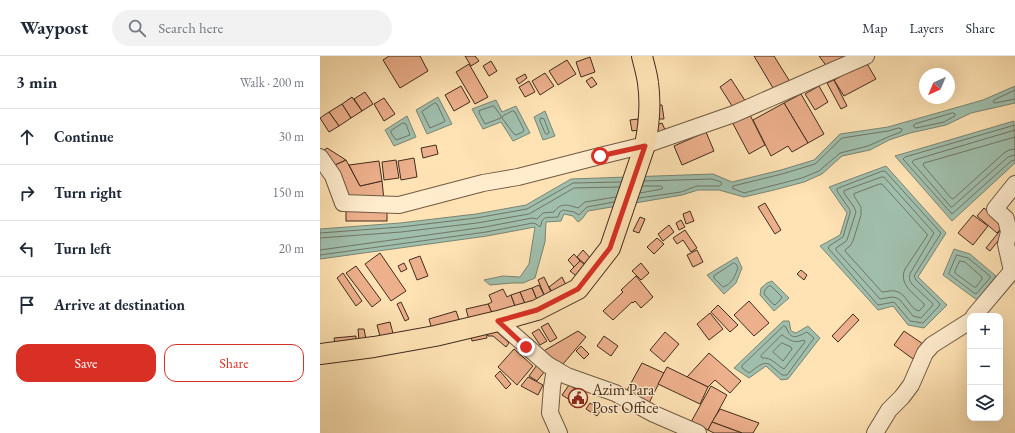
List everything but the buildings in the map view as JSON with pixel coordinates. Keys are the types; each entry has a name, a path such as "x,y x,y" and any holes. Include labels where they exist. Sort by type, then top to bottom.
{"main road":[{"path":"320,354 374,347 435,336 498,321 537,310 578,289 610,248 645,146 650,117 650,101 642,56"}],"street":[{"path":"320,157 333,176 343,203 399,205 483,183 518,177 645,146 734,114 866,56"},
{"path":"977,313 1012,271 1006,244 1009,232 1006,219 995,209 1015,184"},
{"path":"498,321 548,365 567,376 615,393 654,414 698,433"},
{"path":"876,433 889,410 911,385 925,353 932,345 967,323"},
{"path":"555,369 550,413 558,433"}],"water":[{"path":"1015,86 1015,103 971,113 946,125 910,133 889,140 870,150 842,156 822,174 804,182 744,197 719,190 698,190 682,195 588,211 578,222 573,216 564,214 561,221 546,222 545,242 535,278 523,283 490,285 484,280 503,276 520,277 529,264 535,227 487,236 320,259 320,229 400,223 476,214 526,205 571,179 713,174 732,182 814,160 840,134 888,127 983,100"},
{"path":"438,97 452,124 427,134 416,110"},
{"path":"496,100 502,112 516,106 530,133 513,141 501,122 483,129 472,109"},
{"path":"545,111 555,136 543,140 534,117"},
{"path":"407,116 416,137 394,146 385,130"},
{"path":"1014,121 1015,163 952,221 895,156"},
{"path":"886,166 946,233 918,277 947,305 924,328 908,325 893,306 878,310 820,246 840,235 847,213 829,187"},
{"path":"954,249 970,254 996,276 977,300 943,275"},
{"path":"737,257 742,268 736,283 724,294 707,275"},
{"path":"772,281 789,298 774,311 760,295 761,288"},
{"path":"783,321 789,321 791,331 796,333 808,326 820,338 788,379 781,380 766,366 749,378 734,368"}],"place":[{"name":"Azim Para Post Office","path":"578,398"}],"route":[{"path":"526,347 498,321 537,310 578,289 610,248 645,146 600,156"}]}
